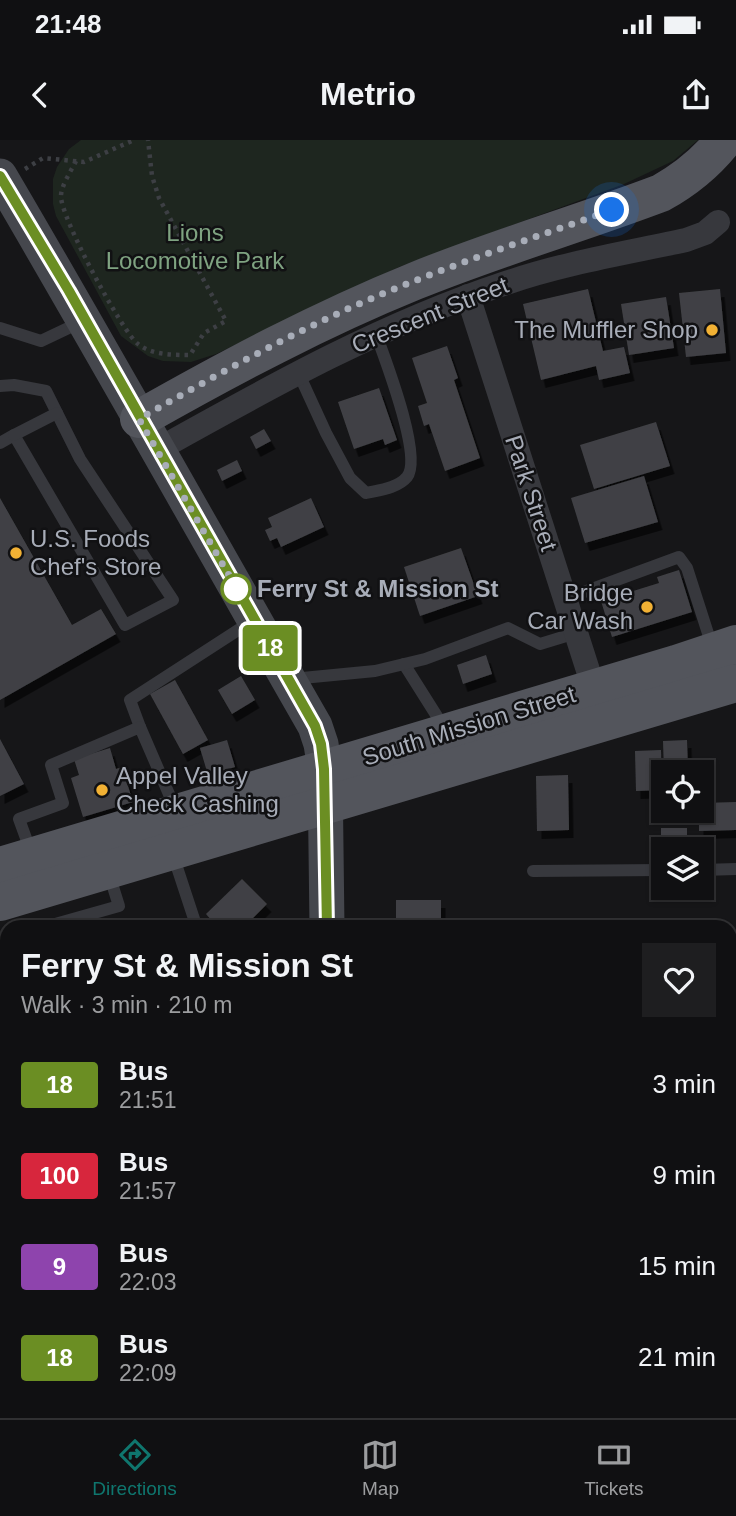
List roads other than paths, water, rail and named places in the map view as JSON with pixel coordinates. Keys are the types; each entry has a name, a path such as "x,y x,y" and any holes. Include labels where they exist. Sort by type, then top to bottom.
{"main road":[{"path":"148,434 293,335 354,306 482,254 661,193 684,180 710,157 724,140"},
{"path":"2,178 319,735 325,787 327,920"},
{"name":"South Mission Street","path":"0,902 172,851 448,733 725,648"},
{"name":"South Mission Street","path":"16,861 177,813 325,787 736,683"}],"street":[{"name":"Crescent Street","path":"148,434 290,376 376,334 468,296 554,269 686,240 705,233 718,222"},
{"name":"Park Street","path":"468,296 594,689"}],"lane":[{"path":"0,328 41,341 84,320"},
{"path":"290,376 326,433 350,478 366,493 385,489 405,480 411,471 410,447 404,417 376,334"},
{"path":"0,386 15,385 46,391 86,469 173,600 125,625 14,435"},
{"path":"0,443 57,413"},
{"path":"565,599 679,557 687,568 725,648"},
{"path":"177,813 130,700 254,620"},
{"path":"288,679 375,671 425,659 508,628 540,644 576,633"},
{"path":"404,664 448,733"},
{"path":"16,861 19,819 63,803 51,765 140,727"},
{"path":"172,851 194,920"},
{"path":"714,870 736,869"},
{"path":"70,920 120,906 108,870"},
{"path":"533,871 651,870"}],"place":[{"name":"The Muffler Shop","path":"712,330"},
{"name":"U.S. Foods Chef's Store","path":"16,553"},
{"name":"Ferry St & Mission St","path":"236,589"},
{"name":"Bridge Car Wash","path":"647,607"},
{"name":"Appel Valley Check Cashing","path":"102,790"}],"park label":[{"name":"Lions Locomotive Park","path":"195,247"}]}
